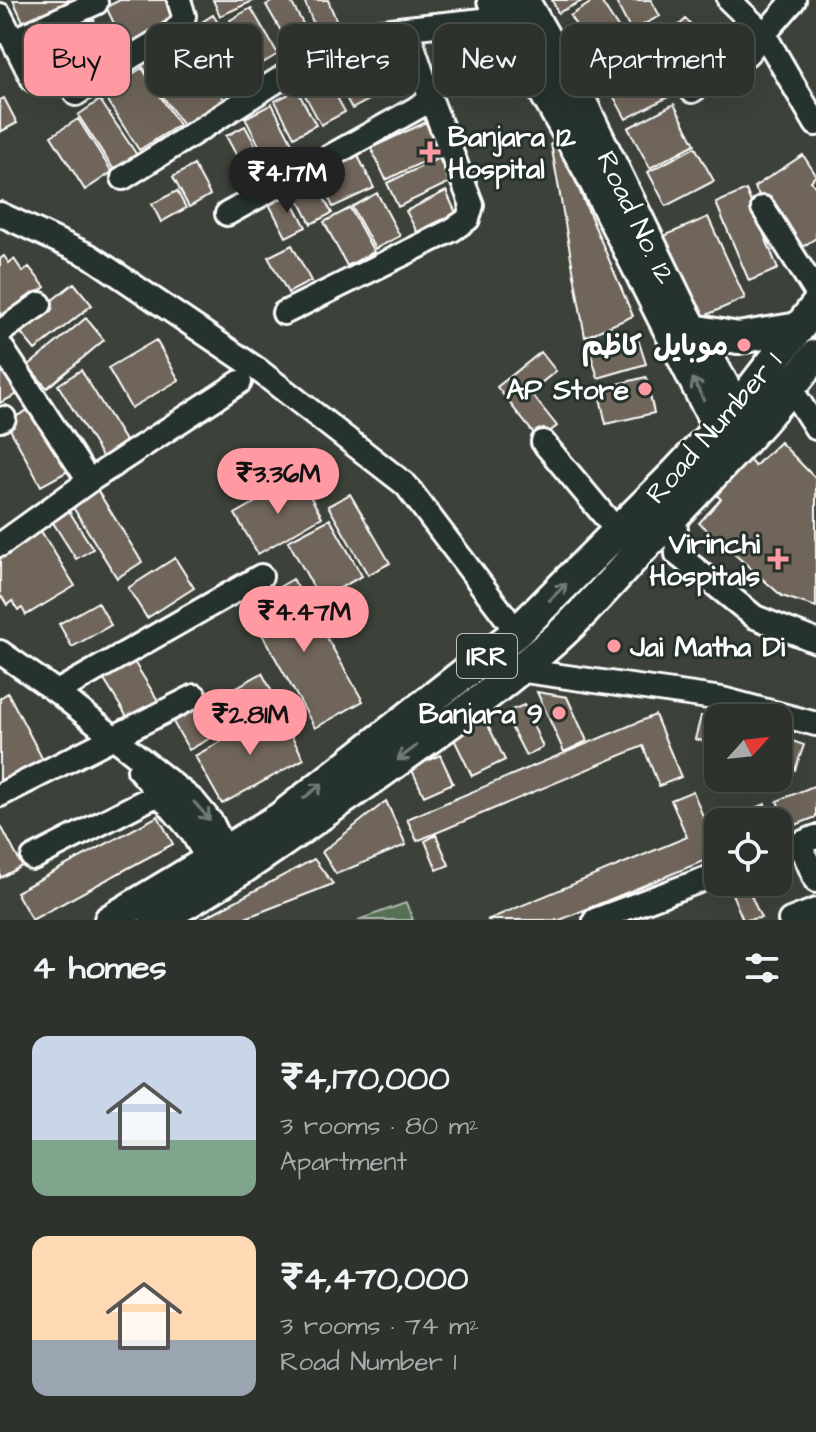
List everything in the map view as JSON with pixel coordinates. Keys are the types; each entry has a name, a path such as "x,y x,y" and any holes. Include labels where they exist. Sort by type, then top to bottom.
{"main road":[{"name":"Road No. 12","path":"506,6 561,75"},
{"path":"506,6 591,174 727,418"},
{"name":"Road No. 12","path":"578,96 693,330 741,446"},
{"path":"693,330 738,338 800,326 814,361"},
{"name":"Road Number 1","path":"155,920 517,632 727,418 800,326"},
{"name":"Road Number 1","path":"110,920 223,867 400,759 518,670 600,597 741,446 814,361"}],"street":[{"path":"130,58 181,24 184,16 179,0"},
{"path":"729,0 764,34 816,124"},
{"path":"754,46 794,0"},
{"path":"13,40 96,3"},
{"path":"418,26 506,6"},
{"path":"0,15 24,62"},
{"path":"284,313 452,230 468,219 472,205 418,61"},
{"path":"123,178 278,80"},
{"path":"227,214 431,100"},
{"path":"763,208 816,292"},
{"path":"0,214 90,256 257,369 406,485 517,632"},
{"path":"0,332 40,304"},
{"path":"0,345 89,481"},
{"path":"0,545 89,481 240,382"},
{"path":"791,389 816,428"},
{"path":"543,442 618,532"},
{"path":"675,514 677,554 755,617 816,641"},
{"path":"57,692 261,576"},
{"path":"0,652 57,692 194,801 212,823 223,867"},
{"path":"518,670 722,699 816,724"},
{"path":"0,795 118,742 195,696"},
{"path":"118,742 223,867"},
{"path":"33,858 160,793"},
{"path":"808,841 816,881"},
{"path":"595,920 704,879"},
{"path":"790,920 816,910"}],"green space":[{"path":"406,903 413,920 358,920"}],"building":[{"path":"13,0 76,2 29,24 24,24"},
{"path":"120,0 172,0 181,19 171,24 146,24 146,36 130,44 130,24 114,24 106,7"},
{"path":"213,0 255,0 220,16"},
{"path":"275,0 290,0 303,24 278,26 266,5"},
{"path":"304,0 328,0 337,22 314,24"},
{"path":"552,0 584,0 558,13"},
{"path":"600,0 616,24 575,24 570,16"},
{"path":"615,0 651,0 660,16 645,24 627,24"},
{"path":"251,8 260,24 232,24 230,20"},
{"path":"213,15 219,24 199,24"},
{"path":"262,27 278,54 262,64"},
{"path":"142,68 146,74 146,96 160,96 179,125 139,150 104,96 130,96 130,76"},
{"path":"163,96 222,96 224,99 184,127"},
{"path":"285,96 300,96 316,125 294,137 275,101"},
{"path":"305,96 336,96 345,112 321,125"},
{"path":"345,96 376,96 352,109"},
{"path":"613,96 670,96 626,119"},
{"path":"4,98 17,123 0,132 0,100"},
{"path":"100,100 139,158 116,173 78,115"},
{"path":"272,104 292,143 265,157 245,118"},
{"path":"674,104 695,144 650,168 628,128"},
{"path":"78,119 112,172 85,190 51,136"},
{"path":"426,122 441,153 386,180 371,148"},
{"path":"245,126 265,163 246,173 226,136"},
{"path":"558,140 633,316 585,337 551,144"},
{"path":"695,147 714,181 666,206 648,172"},
{"path":"357,154 374,188 333,207 317,173"},
{"path":"803,155 816,175 811,181 816,188 816,238 796,251 754,187"},
{"path":"439,158 450,182 398,207 387,183"},
{"path":"194,165 210,195 189,207 173,177"},
{"path":"313,178 332,213 311,224 293,189"},
{"path":"746,190 778,269 749,281 716,203"},
{"path":"177,191 186,208 161,222 152,204"},
{"path":"446,191 456,213 417,232 406,211"},
{"path":"288,193 306,227 286,237 269,204"},
{"path":"377,193 400,236 375,249 352,207"},
{"path":"350,208 374,252 347,266 324,222"},
{"path":"708,217 745,298 700,318 664,236"},
{"path":"292,245 311,281 288,293 268,257"},
{"path":"4,256 9,263 14,259 23,272 29,267 45,287 0,322 0,259"},
{"path":"74,283 92,305 35,350 17,328"},
{"path":"86,318 104,340 47,388 28,366"},
{"path":"636,333 646,364 598,378 589,348"},
{"path":"156,340 179,380 131,408 108,368"},
{"path":"541,352 556,371 530,392 557,426 539,440 497,387"},
{"path":"0,359 18,394 0,403"},
{"path":"81,370 127,444 103,458 58,385"},
{"path":"646,377 654,413 606,424 598,389"},
{"path":"35,406 70,470 41,486 6,422"},
{"name":"Virinchi Hospitals","path":"780,442 816,479 816,607 782,596 699,523 721,499 714,493 747,458 755,466"},
{"path":"299,477 322,517 258,554 235,514"},
{"path":"96,488 142,562 117,578 71,504"},
{"path":"350,494 390,563 368,575 328,506"},
{"path":"69,511 93,549 76,559 52,521"},
{"path":"330,519 362,576 320,599 288,541"},
{"path":"41,531 75,586 26,615 12,601 7,605 0,598 0,556"},
{"path":"175,558 194,588 147,618 128,588"},
{"path":"293,579 363,701 315,728 246,606"},
{"path":"98,602 111,625 72,647 59,624"},
{"path":"131,657 162,707 132,725 101,675"},
{"path":"262,673 277,701 189,750 173,722"},
{"path":"537,692 567,697 587,741 564,752"},
{"path":"8,693 43,760 0,782 0,698"},
{"path":"524,705 543,747 526,756 504,713"},
{"path":"277,710 304,759 222,804 195,756"},
{"path":"655,715 681,777 659,786 643,746 417,841 407,819"},
{"path":"701,716 704,717 704,741 695,739"},
{"path":"484,717 505,760 472,776 451,733"},
{"path":"792,741 804,745 795,770 792,769"},
{"path":"440,755 453,783 424,796 411,768"},
{"path":"816,785 816,817 792,826 792,808 780,808 777,801"},
{"path":"693,791 704,819 704,861 560,920 487,920 687,837 671,800"},
{"path":"386,801 406,845 336,874 322,852"},
{"path":"158,816 173,844 32,920 16,892"},
{"path":"0,824 22,866 0,878"},
{"path":"436,835 449,865 437,870 425,841"},
{"path":"314,859 333,884 240,920 200,920"},
{"path":"733,896 751,896 761,918 743,920"}],"place":[{"name":"Banjara 12 Hospital","path":"430,152"},
{"name":"موبايل كاظم","path":"744,345"},
{"name":"AP Store","path":"645,389"},
{"name":"Virinchi Hospitals","path":"778,559"},
{"name":"Jai Matha Di","path":"614,646"},
{"name":"Banjara 9","path":"559,713"}]}
